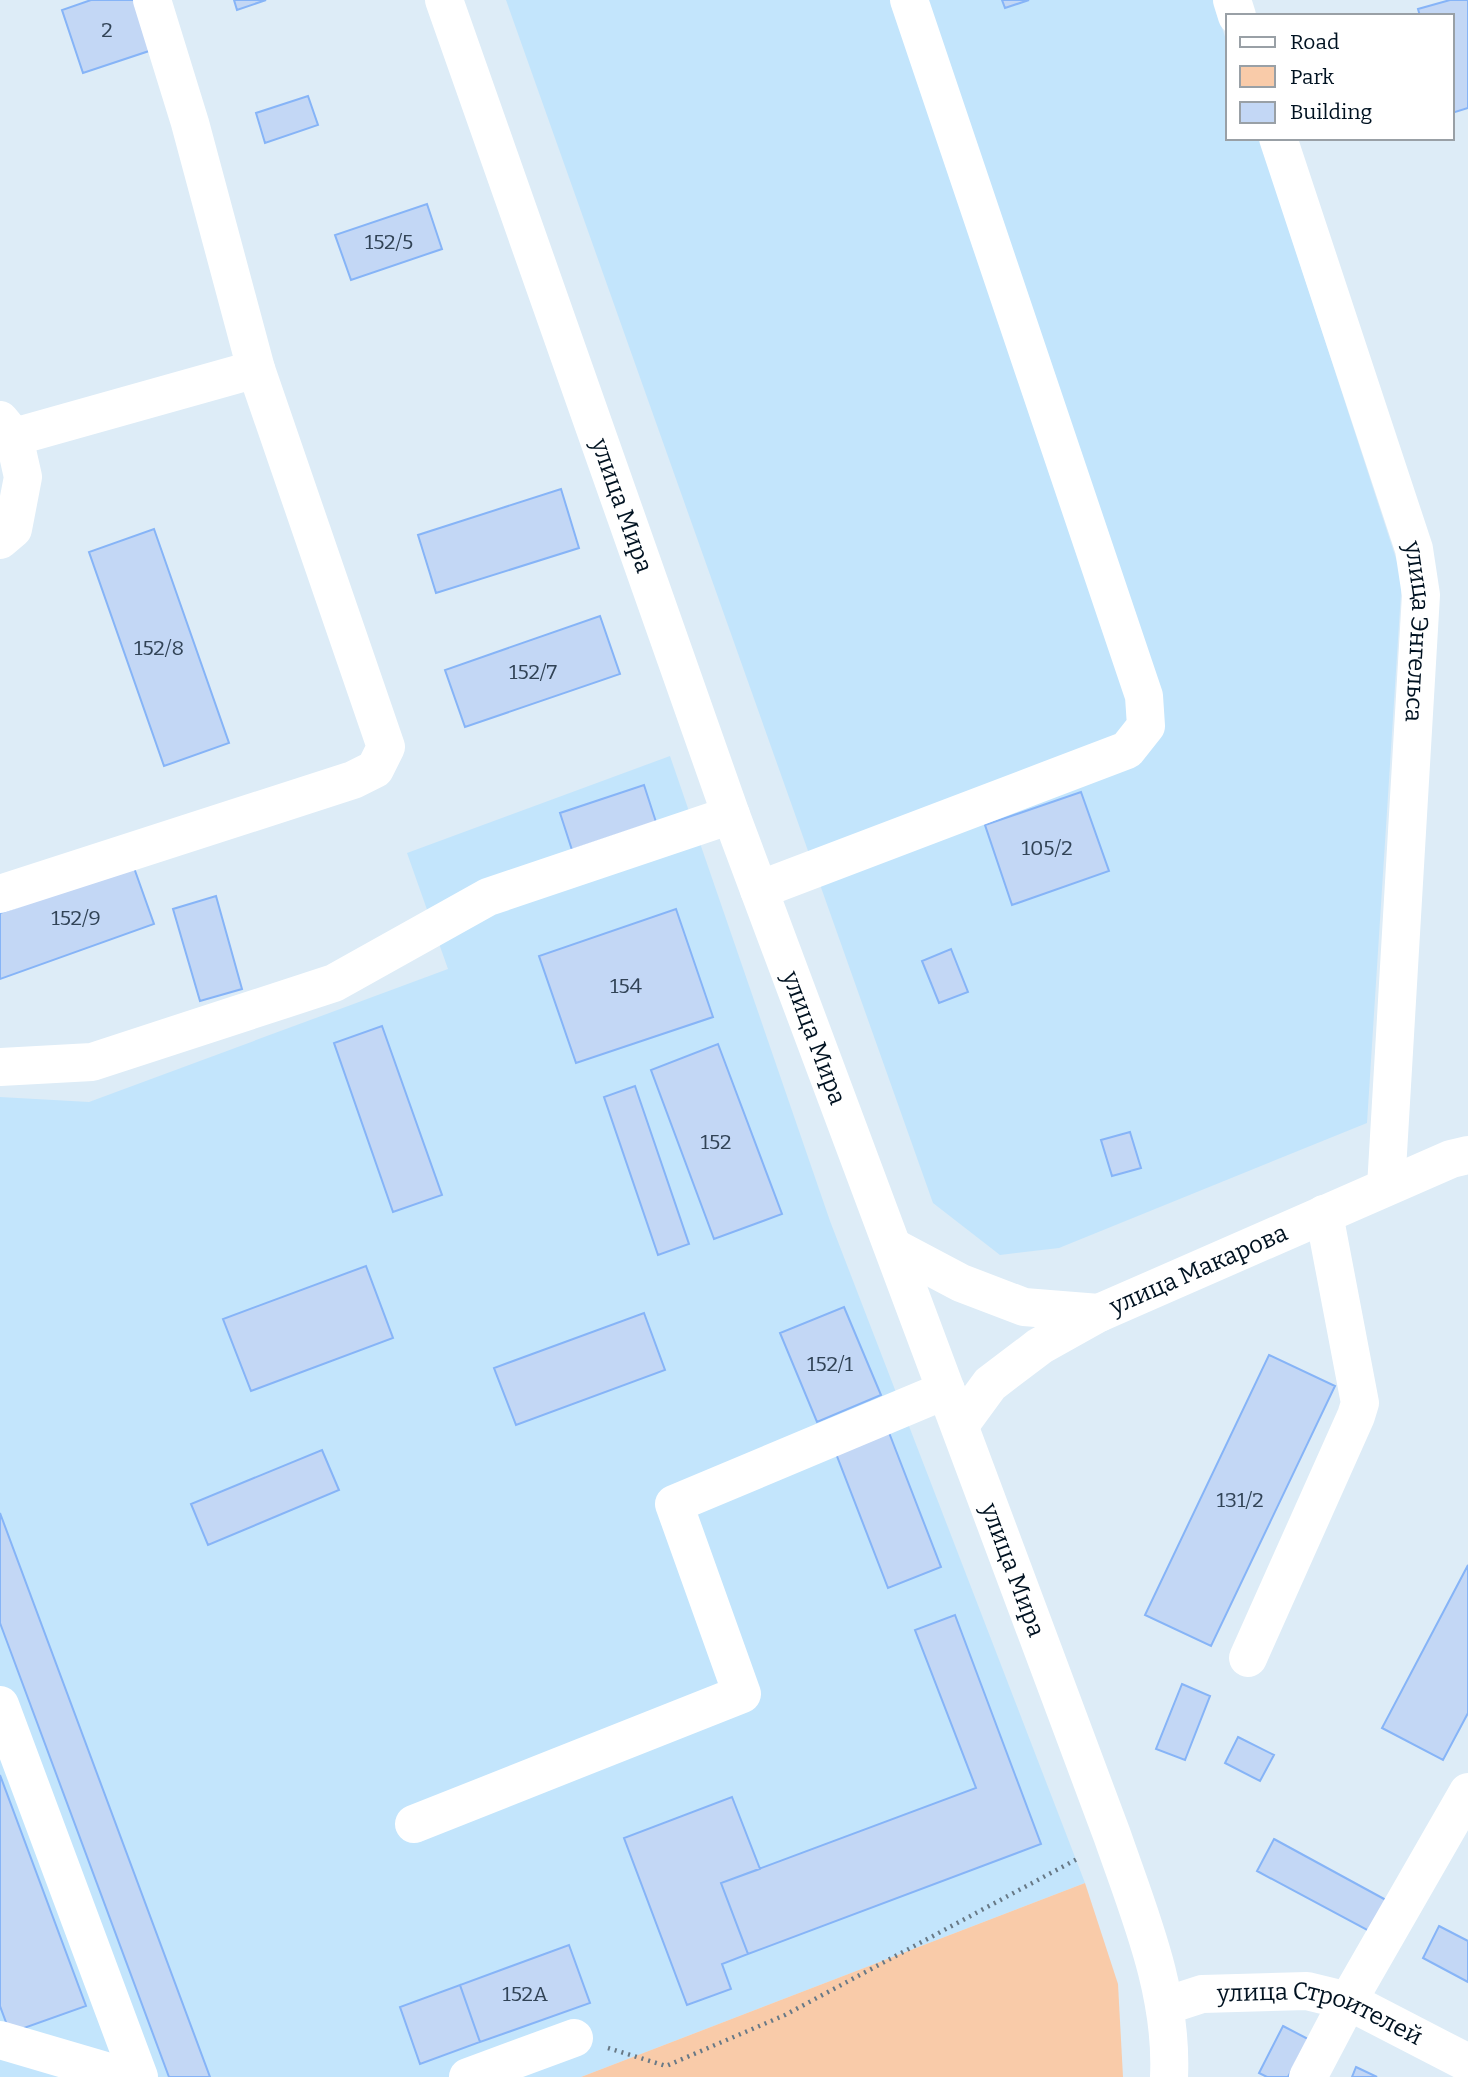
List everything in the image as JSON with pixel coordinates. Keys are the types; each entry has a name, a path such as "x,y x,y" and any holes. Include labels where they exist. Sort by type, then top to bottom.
{"street":[{"path":"0,894 354,780 375,769 386,747 256,369 190,123 152,0"},
{"name":"улица Мира","path":"444,0 731,815 1112,1835 1154,1959 1165,2007 1169,2077"},
{"path":"760,890 1127,750 1146,726 1144,696 909,0"},
{"name":"улица Энгельса","path":"1279,140 1414,549 1419,572 1421,596 1386,1187"},
{"path":"0,540 13,529 23,477 7,429 256,369"},
{"path":"0,1067 92,1062 334,983 488,897 731,815"},
{"name":"улица Макарова","path":"960,1425 990,1384 1040,1346 1099,1313 1451,1159 1468,1155"},
{"path":"1248,1658 1360,1403 1324,1214"},
{"path":"892,1247 961,1283 1024,1307 1099,1313"},
{"path":"414,1824 742,1695 674,1504 946,1390"},
{"path":"0,1705 139,2077"},
{"path":"1308,2077 1348,2001 1468,1792"},
{"name":"улица Строителей","path":"1165,2007 1202,1994 1307,1990 1348,2001 1468,2063"},
{"path":"468,2077 574,2038"},
{"path":"0,2040 126,2077"}],"path":[{"path":"574,2038 666,2066 785,2015 1086,1854 1112,1835"}],"shaded area":[{"path":"506,0 1213,0 1226,40 1226,140 1260,140 1402,577 1367,1123 1059,1248 1000,1255 933,1203"},
{"path":"670,756 830,1221 1085,1883 581,2077 0,2077 0,1097 89,1102 448,969 407,853"}],"green space":[{"path":"1085,1883 1118,1984 1123,2077 581,2077"}],"building":[{"path":"91,0 135,0 152,50 83,73 62,10"},
{"path":"234,0 266,0 237,10"},
{"path":"1002,0 1029,0 1005,8"},
{"path":"1450,0 1468,0 1468,108 1454,112 1454,14 1419,14 1418,9"},
{"path":"308,96 318,125 265,143 256,113"},
{"path":"427,204 442,249 351,280 335,235"},
{"path":"561,489 579,548 436,593 418,535"},
{"path":"154,529 229,743 164,766 89,552"},
{"path":"600,616 620,674 465,727 445,670"},
{"path":"644,785 656,822 572,850 560,813"},
{"path":"1081,792 1109,871 1012,905 985,825"},
{"path":"133,865 154,924 0,979 0,913"},
{"path":"216,896 242,989 200,1001 173,909"},
{"path":"676,909 713,1017 576,1063 539,956"},
{"path":"951,949 968,992 939,1003 922,961"},
{"path":"382,1026 442,1195 393,1212 334,1043"},
{"path":"718,1044 782,1214 714,1239 651,1070"},
{"path":"635,1086 689,1244 658,1255 604,1097"},
{"path":"1130,1132 1141,1168 1112,1176 1101,1140"},
{"path":"366,1266 393,1338 251,1391 223,1319"},
{"path":"844,1307 881,1395 817,1422 780,1333"},
{"path":"644,1313 665,1370 516,1425 494,1368"},
{"path":"1269,1355 1335,1386 1211,1646 1145,1615"},
{"path":"888,1430 941,1567 888,1588 835,1451"},
{"path":"322,1450 339,1490 208,1545 191,1504"},
{"path":"0,1513 210,2077 169,2077 0,1623"},
{"path":"1468,1565 1468,1713 1443,1760 1382,1728"},
{"path":"955,1615 1041,1844 748,1954 721,1883 976,1788 915,1630"},
{"path":"1182,1684 1210,1696 1185,1760 1156,1749"},
{"path":"1238,1737 1274,1755 1260,1781 1225,1763"},
{"path":"0,1775 86,2006 10,2033 0,2006"},
{"path":"732,1797 760,1869 721,1883 748,1954 722,1964 731,1989 687,2005 624,1838"},
{"path":"1274,1839 1386,1900 1369,1931 1257,1871"},
{"path":"1439,1926 1468,1941 1468,1982 1423,1958"},
{"path":"569,1945 590,2003 480,2042 460,1985"},
{"path":"460,1985 480,2042 420,2064 400,2007"},
{"path":"1283,2026 1308,2039 1288,2077 1267,2077 1259,2073"},
{"path":"1356,2067 1377,2077 1352,2077"}]}
